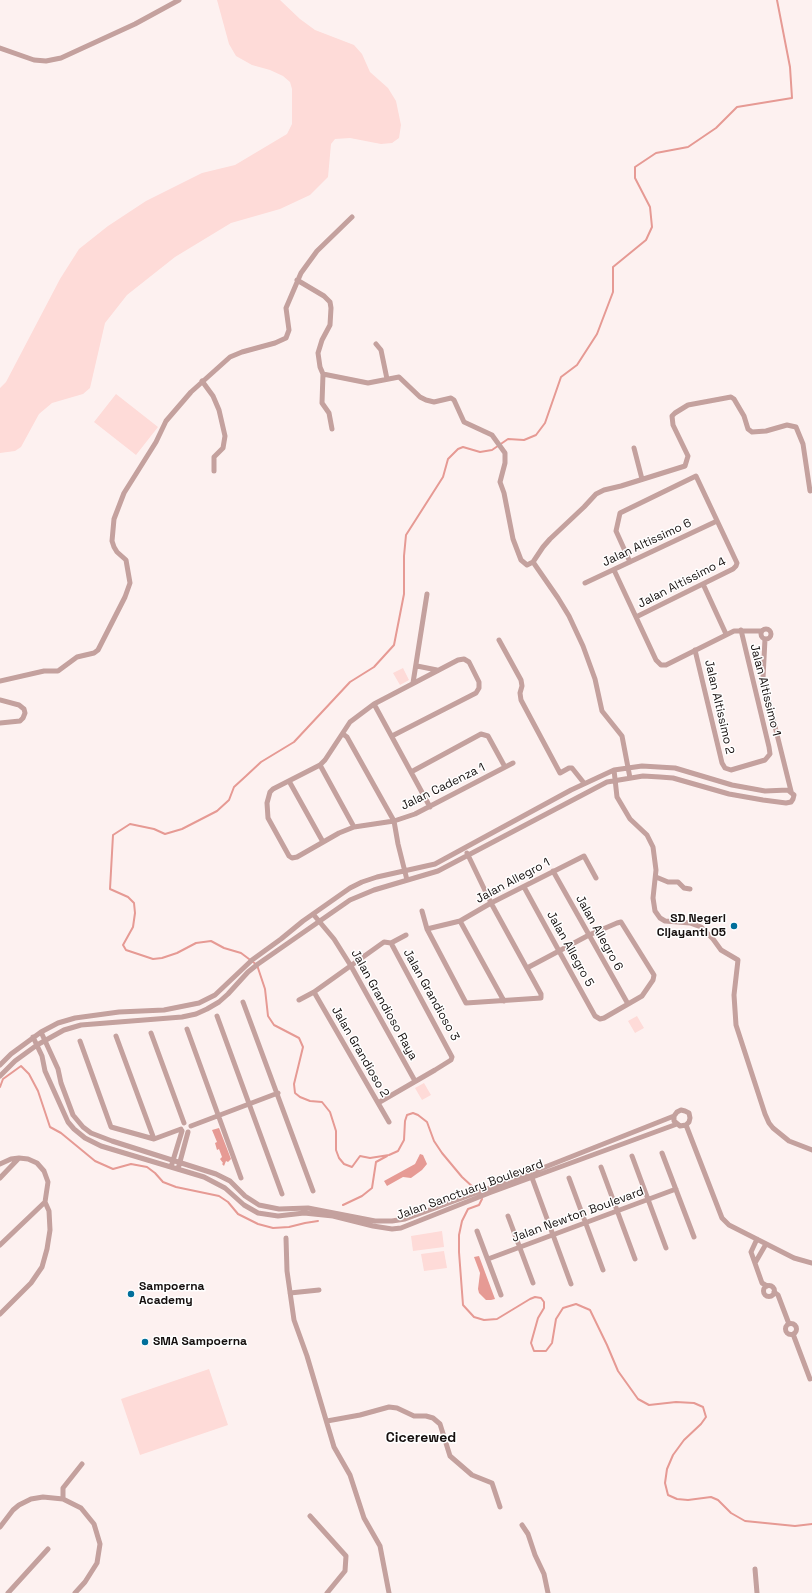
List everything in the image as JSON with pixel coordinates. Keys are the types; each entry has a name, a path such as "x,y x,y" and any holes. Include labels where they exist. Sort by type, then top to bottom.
{"street":[{"path":"0,48 34,60 46,61 61,58 135,24 179,0"},
{"path":"0,681 44,671 58,671 77,657 98,650 125,597 130,583 126,560 117,552 112,541 114,519 119,504 160,435 166,420 202,382 234,355 275,343 286,338 289,330 286,308 297,280 311,258 352,217"},
{"path":"297,280 324,296 330,302 330,325 322,340 318,354 320,367 323,374 322,403 329,413 332,429"},
{"path":"376,344 381,350 386,379"},
{"path":"323,374 368,383 399,377 420,397 429,402 454,400 464,422 488,433 496,440 503,450 506,460 500,482 505,498 513,539 521,560 527,565 533,562 550,538 596,494 604,490 686,466 688,456 673,425 672,416 688,405 731,397 734,399 744,416 748,429 752,432 766,431 787,425 796,428 803,444 810,491"},
{"path":"202,382 213,396 219,410 225,436 223,448 214,457 214,471"},
{"path":"634,448 642,479"},
{"path":"630,562 616,535 620,513 696,476 717,521"},
{"name":"Jalan Altissimo 6","path":"585,584 717,521"},
{"name":"Jalan Altissimo 4","path":"636,617 733,569 736,566 737,563 717,521"},
{"path":"533,562 569,616 583,646 595,679 602,711 622,736 630,778"},
{"path":"614,570 656,660 663,666 734,631 762,631 767,629 771,633 771,636 765,639"},
{"path":"703,584 726,634"},
{"path":"413,683 417,666 427,594"},
{"name":"Jalan Altissimo 1","path":"724,768 732,770 765,760 770,754 741,630"},
{"path":"0,1076 15,1061 37,1045 64,1030 81,1025 159,1019 196,1014 219,1002 248,972 335,909 361,895 407,880 438,872 607,782 643,776 673,778 729,794 783,803 791,802 794,795 791,791 763,678 765,639 761,635 762,631"},
{"path":"499,640 521,680 521,700 560,773 572,768 584,783"},
{"name":"Jalan Altissimo 2","path":"695,650 724,768"},
{"path":"323,842 289,781 320,765 325,760 350,722 374,704 458,660 464,659 469,662 479,682 479,688 476,693 392,736"},
{"path":"417,666 438,670"},
{"path":"0,700 19,705 25,713 20,721 0,723"},
{"path":"374,704 430,807"},
{"path":"342,734 347,737 394,821 407,880"},
{"path":"411,772 481,734 488,736 505,767"},
{"name":"Jalan Cadenza 1","path":"289,781 270,792 267,810 268,818 289,856 292,858 354,826 394,821 415,814 513,763"},
{"path":"320,765 354,826"},
{"path":"0,1065 11,1054 41,1032 58,1023 75,1018 119,1012 164,1010 199,1003 215,995 252,960 313,914 339,895 362,882 435,864 584,783 614,770 642,766 675,768 747,788 765,791 791,791"},
{"path":"614,770 617,797 630,820 647,835 653,847 656,877 653,904 655,911 660,918 671,922 690,923 700,927 713,939 721,950 738,960 734,995 736,1025 765,1114 773,1128 789,1142 812,1150"},
{"path":"422,911 427,929 466,1004 541,998 541,994 491,903 465,849"},
{"name":"Jalan Allegro 1","path":"427,929 460,921 491,903 584,856 596,878"},
{"name":"Jalan Allegro 6","path":"553,871 628,1004"},
{"path":"656,877 668,882 678,882 684,888 690,889"},
{"name":"Jalan Allegro 5","path":"524,887 595,1016 600,1019 604,1018 628,1004"},
{"name":"Jalan Grandioso Raya","path":"313,914 334,939 351,966 415,1081"},
{"path":"460,921 504,1001"},
{"path":"527,968 559,950 621,922 654,975 653,980 642,996 628,1004"},
{"path":"299,1000 314,992 384,942 391,943 406,935"},
{"name":"Jalan Grandioso 3","path":"391,943 452,1057 451,1060 415,1081"},
{"name":"Jalan Grandioso 2","path":"314,992 389,1122"},
{"path":"243,1002 278,1093 313,1191"},
{"path":"217,1016 282,1194"},
{"path":"187,1029 241,1178"},
{"name":"Jalan Sanctuary Boulevard","path":"41,1032 58,1069 73,1115 83,1127 91,1133 216,1174 230,1181 245,1196 259,1205 279,1209 308,1208 374,1221 405,1219 448,1206 531,1175 677,1124"},
{"path":"151,1033 184,1123 181,1125 183,1131 178,1169"},
{"path":"116,1036 154,1139"},
{"name":"Jalan Sanctuary Boulevard","path":"33,1038 42,1056 46,1071 68,1122 85,1138 101,1146 204,1177 219,1184 244,1205 258,1213 278,1216 304,1213 333,1216 373,1226 402,1228 448,1206"},
{"path":"80,1040 112,1127 154,1139 190,1130 191,1126 278,1093"},
{"path":"42,1056 50,1053"},
{"path":"378,1103 415,1081"},
{"path":"53,1087 62,1083"},
{"path":"681,1110 689,1113 690,1118 686,1125 683,1126 677,1124 674,1120 674,1116 677,1112 681,1110"},
{"name":"Jalan Sanctuary Boulevard","path":"531,1175 674,1116"},
{"path":"184,1123 188,1123 191,1126"},
{"path":"686,1125 722,1218 729,1225 766,1244 794,1258 812,1264"},
{"path":"171,1167 183,1131"},
{"path":"662,1153 694,1237"},
{"path":"632,1156 666,1248"},
{"path":"0,1178 19,1158"},
{"path":"0,1164 11,1159 19,1158 33,1161 41,1167 48,1182 45,1202 49,1211 50,1230 42,1267 31,1283 0,1314"},
{"path":"601,1167 635,1259"},
{"path":"531,1175 571,1284"},
{"path":"569,1178 603,1270"},
{"name":"Jalan Newton Boulevard","path":"488,1259 676,1189"},
{"path":"0,1246 45,1202"},
{"path":"508,1216 533,1283"},
{"path":"477,1231 501,1295"},
{"path":"286,1238 287,1271 294,1320 334,1447 350,1475 364,1518 380,1546 389,1593"},
{"path":"757,1239 751,1252 762,1283 767,1286 771,1286 778,1296 789,1324 793,1324 796,1327 796,1331 793,1334 810,1379"},
{"path":"755,1263 766,1244"},
{"path":"767,1286 764,1291 767,1296 773,1295 774,1292"},
{"path":"290,1293 306,1293 319,1290"},
{"path":"327,1422 390,1406 414,1416 426,1416 433,1418 440,1424 449,1455 472,1475 493,1483 500,1507"},
{"path":"63,1499 63,1488 82,1464"},
{"path":"0,1527 13,1510 31,1499 43,1497 63,1499 81,1508 94,1524 100,1544 97,1563 85,1582 75,1593"},
{"path":"310,1516 346,1556 345,1571 327,1593"},
{"path":"522,1525 528,1534 535,1555 544,1574 548,1593"},
{"path":"8,1593 48,1549"},
{"path":"755,1569 757,1593"}],"shaded area":[{"path":"217,0 280,0 300,19 315,30 354,45 362,54 370,72 388,88 396,101 401,125 399,138 392,143 381,144 350,138 335,139 331,144 328,177 310,195 280,209 231,223 175,257 127,295 105,323 90,388 83,394 52,403 39,414 21,447 15,451 0,453 0,388 6,382 60,279 79,249 108,226 146,201 202,173 235,165 287,134 292,124 292,89 290,82 283,76 270,70 252,65 236,56 229,44"},
{"path":"116,394 158,427 136,455 94,422"},
{"path":"403,668 409,680 400,685 393,673"},
{"path":"637,1016 644,1028 635,1033 628,1021"},
{"path":"424,1083 431,1095 422,1100 415,1088"},
{"path":"219,1128 231,1159 228,1162 226,1161 224,1166 220,1159 222,1157 219,1149 217,1150 215,1143 217,1142 212,1130"},
{"path":"420,1154 423,1155 427,1164 422,1170 411,1178 403,1177 387,1186 384,1181 415,1164"},
{"path":"442,1231 444,1247 413,1251 411,1236"},
{"path":"444,1251 447,1268 424,1271 421,1254"},
{"path":"479,1256 495,1299 486,1300 479,1293 480,1273 474,1257"},
{"path":"209,1369 228,1425 140,1455 121,1399"}],"waterway":[{"path":"475,1189 462,1177 442,1153 434,1141 427,1122 413,1113 407,1115 405,1121 404,1140 398,1151 389,1155 370,1158 360,1156 352,1167 344,1164 339,1158 336,1150 336,1131 330,1112 322,1102 310,1101 295,1093 294,1084 303,1047 299,1038 274,1025 268,1016 265,989 257,965 241,953 224,948 211,941 196,943 177,953 162,958 153,959 126,950 123,945 133,927 135,913 134,903 128,897 110,889 113,835 130,824 154,829 165,834 182,829 217,811 229,800 234,787 261,762 294,742 350,682 374,667 394,645 404,594 404,556 406,535 443,477 448,459 458,449 463,447 480,452 492,450 508,439 524,440 536,435 545,423 561,377 577,365 597,334 613,292 613,267 646,240 652,227 650,207 635,178 635,167 656,153 688,147 716,128 737,107 792,98 790,67 777,0"},
{"path":"0,1087 3,1079 21,1066 29,1074 38,1091 50,1127 61,1133 95,1161 113,1169 131,1164 147,1167 163,1182 176,1187 219,1196 228,1202 238,1214 258,1224 273,1228 289,1227 318,1221"},
{"path":"343,1205 362,1196 372,1188 376,1162 387,1156"},
{"path":"482,1199 479,1205 468,1209 462,1221 459,1235 463,1305 474,1317 484,1320 497,1319 530,1299 535,1297 541,1298 544,1302 544,1308 538,1318 531,1343 534,1351 546,1351 552,1343 556,1319 563,1308 576,1304 590,1310 618,1371 638,1399 649,1405 676,1402 694,1403 703,1407 706,1417 701,1424 684,1440 673,1455 667,1469 665,1483 668,1495 677,1499 688,1500 711,1497 718,1500 731,1513 745,1521 795,1526 812,1524"}],"place":[{"name":"SD Negeri Cijayanti 05","path":"734,926"},
{"name":"Sampoerna Academy","path":"131,1294"},
{"name":"SMA Sampoerna","path":"145,1342"}],"district":[{"name":"Cicerewed","path":"421,1438"}]}
